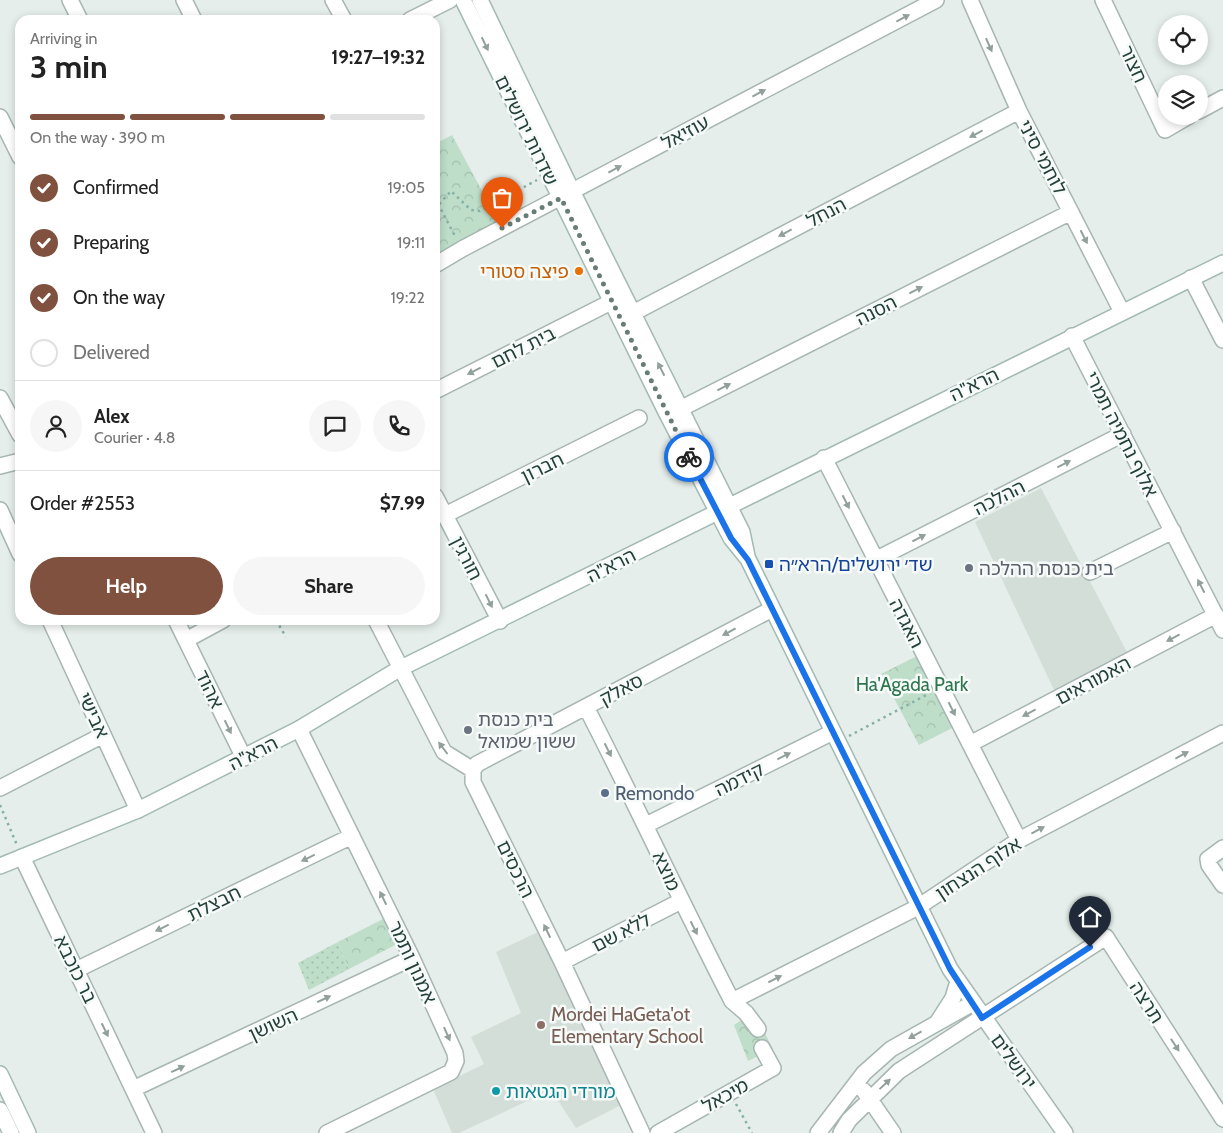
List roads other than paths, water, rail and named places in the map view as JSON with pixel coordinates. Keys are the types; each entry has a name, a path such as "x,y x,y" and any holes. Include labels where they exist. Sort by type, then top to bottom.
{"street":[{"path":"70,0 78,15"},
{"path":"184,0 192,15"},
{"path":"333,0 341,15"},
{"path":"420,15 450,0"},
{"name":"שדרות ירושלים","path":"463,0 549,174 566,195 632,313 680,409 723,509"},
{"name":"שדרות ירושלים","path":"480,0 611,302 723,509 742,532 748,560"},
{"name":"עוזיאל","path":"440,262 936,0"},
{"name":"לוחמי סיני","path":"970,0 1019,111 1122,312"},
{"name":"חצור","path":"1103,0 1158,115"},
{"path":"1208,106 1223,98"},
{"name":"הנחל","path":"632,313 1019,111"},
{"path":"0,117 15,148"},
{"name":"חצור","path":"1163,125 1165,130 1174,125"},
{"name":"הסנה","path":"680,409 1071,212"},
{"name":"הרא\"ה","path":"0,866 138,810 244,758 299,729 399,669 500,621 824,458 1223,263"},
{"path":"1191,278 1223,340"},
{"name":"בית לחם","path":"440,389 611,302"},
{"name":"אלוף נחמיה תמרי","path":"1072,336 1223,630"},
{"path":"0,398 15,426"},
{"name":"חברון","path":"444,515 639,418"},
{"name":"ההלכה","path":"875,560 1123,434"},
{"name":"האגדה","path":"824,458 1019,840"},
{"path":"0,466 15,462"},
{"name":"חורגין","path":"440,507 500,621"},
{"path":"0,510 15,543"},
{"path":"1090,572 1173,532"},
{"name":"ירושלים","path":"748,560 918,907 958,981 982,1018 1065,1133"},
{"name":"סאלק","path":"472,770 477,764 772,609"},
{"name":"האמוראים","path":"970,744 1216,616"},
{"name":"אבישי","path":"52,625 138,810"},
{"name":"אהוד","path":"178,625 244,758"},
{"path":"186,640 214,625"},
{"path":"378,625 399,669 444,752 472,770"},
{"name":"מוצא","path":"586,707 646,825 681,902 732,1001 746,1013 758,1029"},
{"name":"אמנון ותמר","path":"299,729 412,958 455,1054 451,1072 327,1133"},
{"name":"קידמה","path":"646,825 831,732"},
{"name":"אלוף הנצחון","path":"732,1001 918,907 1019,840 1223,733"},
{"path":"0,788 102,734"},
{"name":"הרכסים","path":"472,770 473,782 562,962 642,1133"},
{"name":"חבצלת","path":"76,970 352,836"},
{"path":"1223,848 1208,859 1209,866 1223,885"},
{"name":"בר כוכבא","path":"22,857 154,1133"},
{"name":"ללא שם","path":"562,962 681,902"},
{"name":"תרצה","path":"840,1133 849,1120 899,1071 1106,937 1223,1119"},
{"name":"השושן","path":"134,1090 412,958"},
{"path":"937,1023 953,998 958,981"},
{"path":"818,1133 857,1082 891,1049 973,1003"},
{"name":"מיכאל","path":"658,1133 773,1068 762,1048"},
{"path":"0,1074 28,1133"},
{"path":"857,1082 893,1133"},
{"path":"0,1110 6,1129 23,1133"}],"place":[{"name":"פיצה סטורי","path":"579,271"},
{"name":"שד׳ ירושלים/הרא״ה","path":"769,564"},
{"name":"בית כנסת ההלכה","path":"969,568"},
{"name":"בית כנסת ששון שמואל","path":"468,730"},
{"name":"Remondo","path":"605,793"},
{"name":"Mordei HaGeta'ot Elementary School","path":"541,1025"},
{"name":"מורדי הגטאות","path":"496,1091"}],"park label":[{"name":"Ha'Agada Park","path":"912,684"}]}
